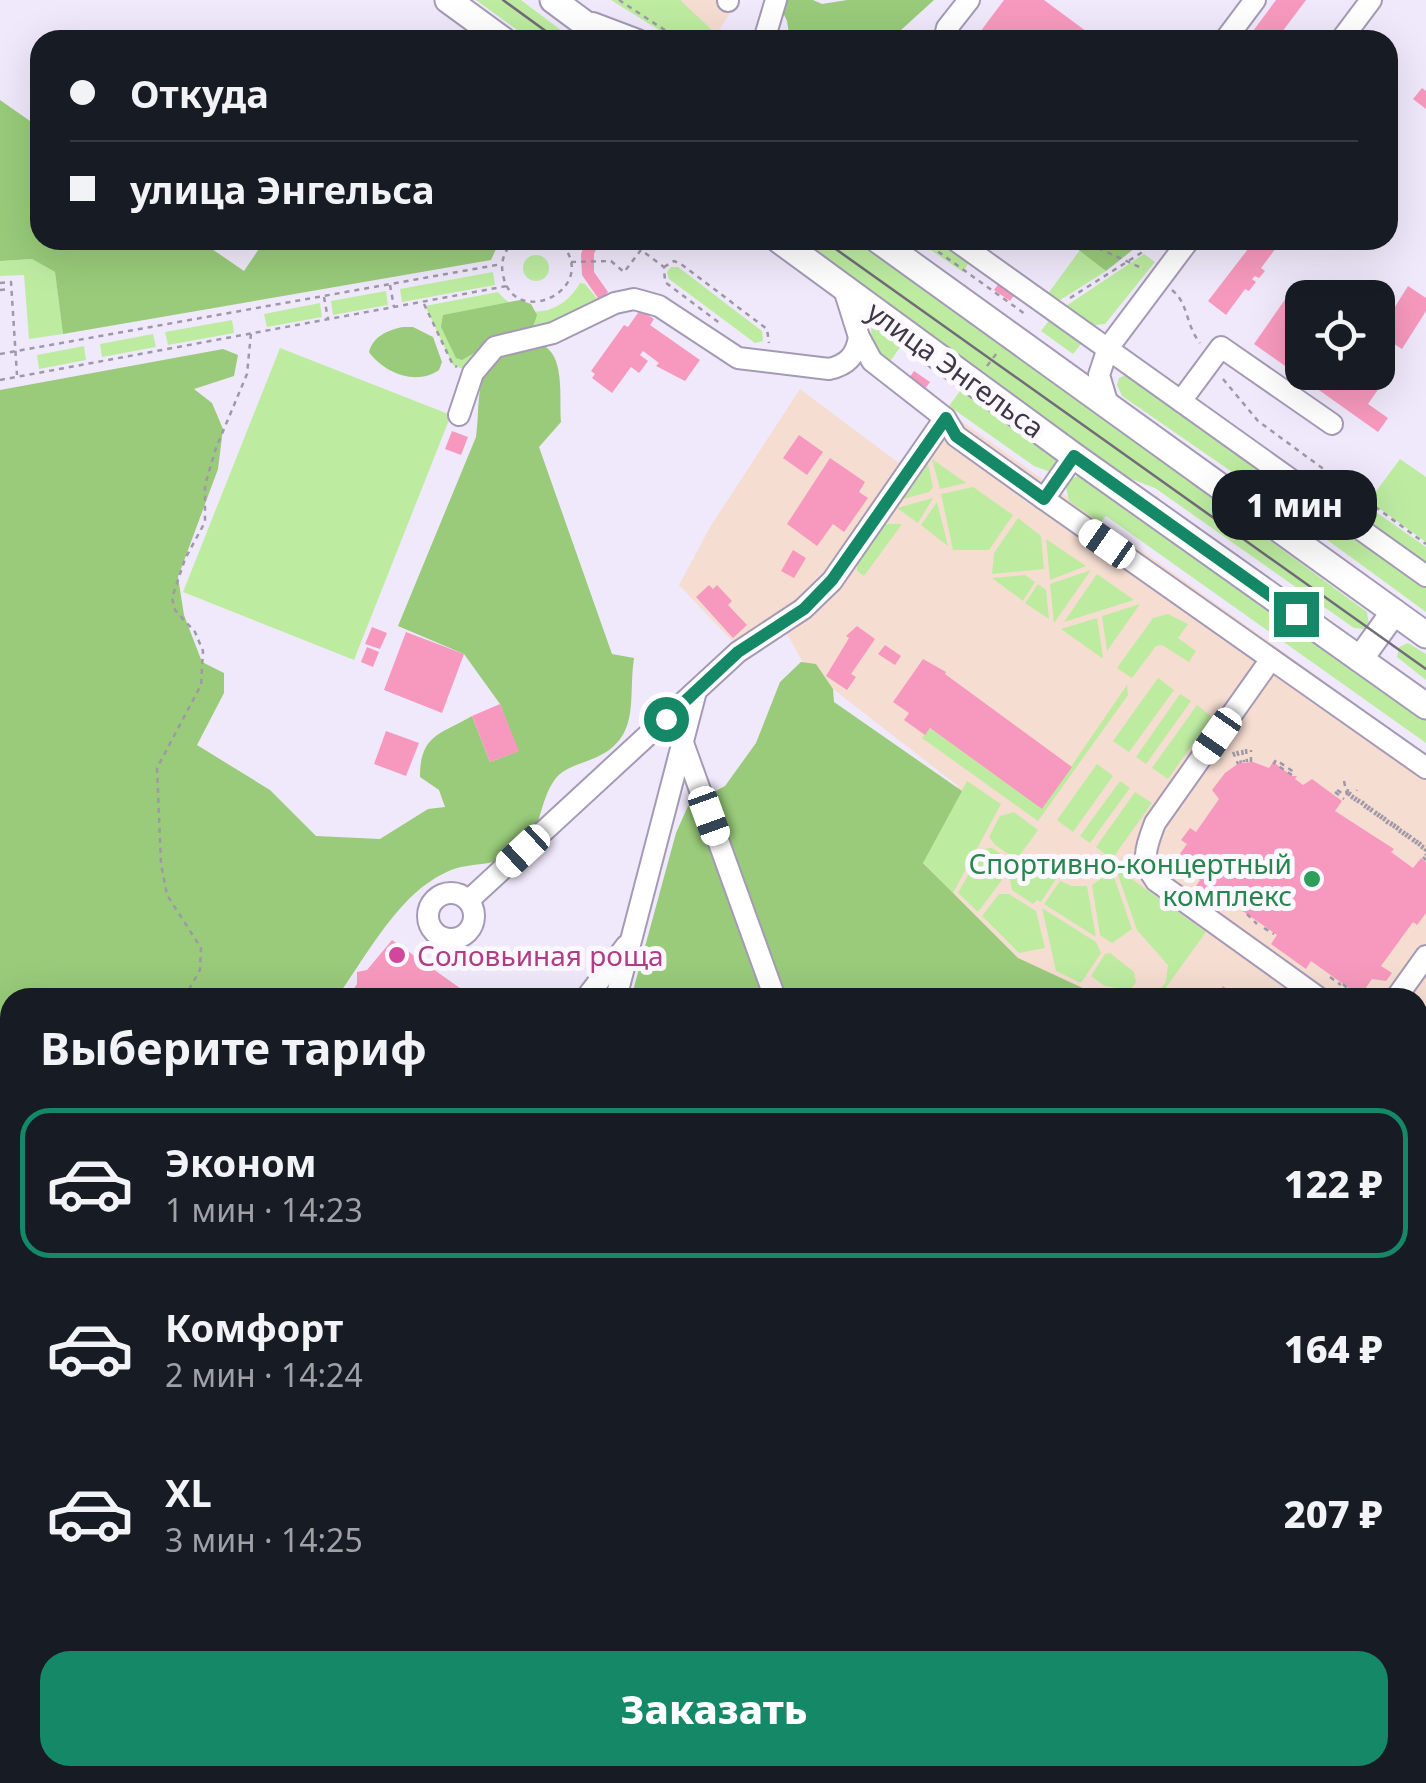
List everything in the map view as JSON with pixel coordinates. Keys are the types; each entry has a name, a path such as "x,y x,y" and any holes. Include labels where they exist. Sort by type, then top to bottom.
{"main road":[{"path":"448,0 489,30"},
{"path":"456,0 481,24"},
{"path":"563,8 593,30"},
{"name":"улица Энгельса","path":"793,250 1426,706"},
{"path":"892,250 1426,635"},
{"path":"1360,659 1394,612"}],"street":[{"path":"767,30 776,0"},
{"path":"946,30 969,0"},
{"path":"1232,30 1255,0"},
{"path":"1348,30 1371,0"},
{"path":"563,8 615,30"},
{"path":"968,250 1426,576"},
{"path":"1108,405 1099,375 1108,348 1182,250"},
{"path":"843,286 865,352 881,370 946,418 956,436 1426,768"},
{"path":"459,415 472,374 495,347 553,334 615,303 634,299 658,306 727,352 748,360 828,370 854,356 859,337"},
{"path":"1181,401 1221,347 1332,424"},
{"path":"469,900 738,652 804,609 832,580 946,418"},
{"path":"1044,499 1074,456"},
{"path":"1271,659 1155,823 1146,846 1146,867 1156,881 1306,988"},
{"path":"618,988 695,693"},
{"path":"683,744 770,988"},
{"path":"594,988 630,940"},
{"path":"1403,988 1426,956"}],"path":[{"path":"619,0 665,30"},
{"path":"507,250 502,264 508,286 530,302 552,299 567,284 571,262 564,250"},
{"path":"571,262 610,261 624,272 641,250 664,267 665,282 722,325"},
{"path":"936,250 1025,314 976,383"},
{"path":"1103,250 1150,273"},
{"path":"1052,310 1144,250"},
{"path":"664,267 674,261 681,264 768,329 770,340 762,348"},
{"path":"0,354 502,264"},
{"path":"0,283 11,282 17,377"},
{"path":"390,284 394,307"},
{"path":"0,380 508,286"},
{"path":"0,290 11,289"},
{"path":"1172,290 1184,303 1192,332 1228,390 1258,421 1426,544"},
{"path":"324,296 328,319"},
{"path":"423,302 453,365 463,369"},
{"path":"190,988 200,970 201,948 167,895 161,864 157,768 201,685 203,651 195,632 175,610 172,598 185,559 204,522 205,485 247,374 252,334"},
{"path":"1242,751 1244,762 1242,751"},
{"path":"1390,827 1341,787 1390,827"},
{"path":"1390,815 1390,827"},
{"path":"1390,815 1390,827"},
{"path":"1390,815 1390,827"},
{"path":"1390,815 1390,827"},
{"path":"1390,815 1390,827"},
{"path":"1390,815 1390,827"},
{"path":"1390,815 1390,827"},
{"path":"1390,815 1390,827"},
{"path":"1246,914 1257,924"},
{"path":"1264,928 1274,934"},
{"path":"1330,977 1346,988"}],"shaded area":[{"path":"676,0 738,0 719,30 712,30"},
{"path":"800,389 911,472 950,413 1426,754 1426,988 1041,988 919,862 958,786 806,668 780,621 734,643 679,585 710,527"}],"green space":[{"path":"476,0 521,0 561,30 517,30"},
{"path":"611,0 680,0 712,30 659,30"},
{"path":"777,0 813,0 822,4 847,0 934,0 901,30 788,30"},
{"path":"0,100 30,121 30,250 214,250 244,271 258,250 496,250 491,260 63,334 55,272 32,259 0,261"},
{"path":"809,250 874,250 1367,612 1369,625 1354,628 1155,488 1126,477"},
{"path":"931,250 961,250 971,259 963,272"},
{"path":"1079,250 1132,250 1106,271"},
{"path":"1080,250 1106,271 1054,304 1047,295"},
{"path":"1144,254 1155,262 1105,324 1088,326 1060,310"},
{"path":"536,255 545,259 549,268 545,277 536,281 527,277 523,268 527,259"},
{"path":"32,259 55,272 63,334 29,339 24,275 0,276 0,261"},
{"path":"678,267 762,331 763,341 755,343 669,279 667,272"},
{"path":"493,272 495,285 402,302 400,289"},
{"path":"580,283 600,302 472,373 453,365 425,306 498,292 519,308 542,311 563,302"},
{"path":"386,291 388,305 333,315 331,301"},
{"path":"520,300 531,304 537,315 533,327 522,335 497,340 462,360 456,358 441,327 443,315"},
{"path":"320,303 322,317 267,327 264,314"},
{"path":"1053,315 1086,338 1073,354 1041,331"},
{"path":"232,320 234,333 168,345 165,332"},
{"path":"873,321 903,343 889,363 874,344"},
{"path":"413,327 433,337 442,362 439,370 420,377 401,375 383,366 369,352 382,335"},
{"path":"153,334 156,347 102,357 100,344"},
{"path":"540,344 548,349 558,366 561,422 539,447 612,654 634,658 630,715 620,739 611,749 556,778 532,836 520,851 499,861 451,870 409,899 343,988 0,988 0,390 223,349 238,355 234,376 194,389 212,403 223,429 218,469 178,577 184,615 202,662 224,673 224,693 197,745 270,790 316,836 380,839 428,809 445,807 439,790 420,777 423,752 441,733 472,716 490,762 518,751 500,704 464,654 398,626 476,437 481,384 494,355"},
{"path":"84,346 86,360 39,369 37,355"},
{"path":"280,348 451,415 354,660 183,592"},
{"path":"1130,373 1426,580 1426,612 1122,396 1117,385 1119,378"},
{"path":"963,387 1063,459 1056,474 1034,466 949,406"},
{"path":"932,459 966,483 940,489"},
{"path":"1400,459 1426,477 1426,542 1369,501"},
{"path":"928,464 933,487 929,492 903,499"},
{"path":"1078,476 1088,479 1426,719 1426,743 1106,516 1100,523 1069,501 1066,487"},
{"path":"973,487 1013,515 989,550 953,550 941,494"},
{"path":"933,498 918,523 897,508"},
{"path":"937,502 948,546 921,525"},
{"path":"1366,505 1426,547 1426,573 1353,521"},
{"path":"1018,518 1041,536 1044,569 992,574 994,553"},
{"path":"885,524 902,524 864,576 857,571 857,564"},
{"path":"1046,539 1086,566 1050,580"},
{"path":"1091,570 1054,623 1050,584"},
{"path":"1097,574 1134,600 1064,622"},
{"path":"1025,575 1035,582 1023,601 992,578"},
{"path":"1038,584 1046,590 1049,619 1025,603"},
{"path":"1140,604 1107,651 1102,616"},
{"path":"1168,614 1188,624 1178,638 1196,651 1189,662 1162,645 1156,646 1132,678 1117,668 1153,618"},
{"path":"1097,618 1103,657 1102,658 1061,629"},
{"path":"1408,643 1426,654 1426,680 1397,657 1399,647"},
{"path":"801,662 816,664 833,689 834,702 962,791 923,863 1018,958 1083,988 634,988 676,833 688,806 725,786 756,743 780,682"},
{"path":"1158,678 1174,690 1129,752 1113,741"},
{"path":"1127,685 1128,695 1038,821 922,738 930,728 1042,809"},
{"path":"1180,694 1191,701 1146,764 1136,757"},
{"path":"1197,705 1212,717 1168,779 1152,768"},
{"path":"1097,764 1113,776 1073,832 1057,820"},
{"path":"967,781 1001,804 953,893 923,862"},
{"path":"1120,781 1130,788 1090,843 1080,836"},
{"path":"1135,792 1152,803 1112,859 1096,847"},
{"path":"1014,812 1038,830 1020,855 1013,857 989,837 1000,816"},
{"path":"992,848 1014,863 1008,872 974,865 982,849"},
{"path":"1041,855 1056,879 1041,902 1033,904 1012,890 1010,879 1024,859"},
{"path":"972,868 1005,876 978,912 958,893"},
{"path":"1112,871 1132,929 1112,943 1100,935 1092,885"},
{"path":"1117,872 1206,932 1166,988 1161,988 1166,982 1168,965 1137,930"},
{"path":"1060,881 1087,886 1096,937 1044,904"},
{"path":"999,894 1009,894 1036,911 1045,948 1019,953 982,916"},
{"path":"1042,908 1096,942 1101,953 1081,983 1056,971"},
{"path":"1110,953 1134,972 1136,982 1132,988 1105,986 1091,976 1105,954"}],"building":[{"path":"1004,0 1044,0 1084,30 982,30"},
{"path":"1276,0 1306,0 1284,30 1254,30"},
{"path":"1422,88 1426,91 1426,109 1413,99"},
{"path":"582,250 596,250 594,272 608,292 600,301 582,275"},
{"path":"1247,250 1274,250 1261,268 1265,271 1252,279 1256,282 1249,291 1245,289 1226,315 1208,301"},
{"path":"999,283 1015,294 1010,301 994,290"},
{"path":"1408,286 1426,298 1426,311 1402,349 1395,345 1395,307"},
{"path":"1285,299 1285,366 1254,344"},
{"path":"640,310 654,319 650,325 700,360 685,381 656,366 659,363 643,351 640,355 648,361 639,373 631,367 612,393 592,378 595,374 591,371 624,325 628,327"},
{"path":"914,371 930,382 925,389 909,378"},
{"path":"1319,390 1378,390 1368,404 1388,418 1378,432"},
{"path":"452,431 468,437 461,455 445,449"},
{"path":"799,435 823,452 807,475 783,458"},
{"path":"830,458 865,482 859,492 868,498 844,532 833,524 817,546 787,524"},
{"path":"793,550 806,558 794,578 781,571"},
{"path":"709,585 713,589 717,585 732,601 728,605 747,625 733,638 696,597"},
{"path":"857,626 875,639 851,674 856,677 847,690 826,676 849,638 846,636"},
{"path":"372,627 387,633 380,649 365,644"},
{"path":"406,632 464,654 442,713 384,690"},
{"path":"885,645 901,656 895,665 878,654"},
{"path":"367,647 379,652 373,667 361,662"},
{"path":"923,659 1072,767 1042,809 930,728 925,735 904,720 909,713 893,702"},
{"path":"500,704 519,751 490,762 472,716"},
{"path":"386,731 419,743 406,776 374,764"},
{"name":"Спортивно-концертный комплекс","path":"1253,762 1269,768 1273,762 1297,776 1295,779 1303,785 1312,779 1342,801 1335,811 1394,849 1391,852 1413,868 1421,858 1426,862 1426,913 1417,925 1413,922 1381,966 1392,973 1386,981 1372,979 1366,988 1349,988 1311,961 1306,969 1271,944 1277,935 1231,903 1228,907 1217,899 1220,895 1216,892 1211,898 1196,886 1200,880 1174,862 1187,844 1181,840 1190,828 1196,832 1219,799 1212,790 1239,763"},
{"name":"Соловьиная роща","path":"392,940 460,988 354,988 357,972 367,970"}],"tram line":[{"path":"503,0 544,30"},
{"path":"837,250 1426,669"}],"place":[{"name":"Спортивно-концертный комплекс","path":"1312,879"},
{"name":"Соловьиная роща","path":"397,955"}],"route":[{"path":"666,719 738,652 804,609 832,580 946,418 956,436 1044,499 1074,456 1296,614"}]}
